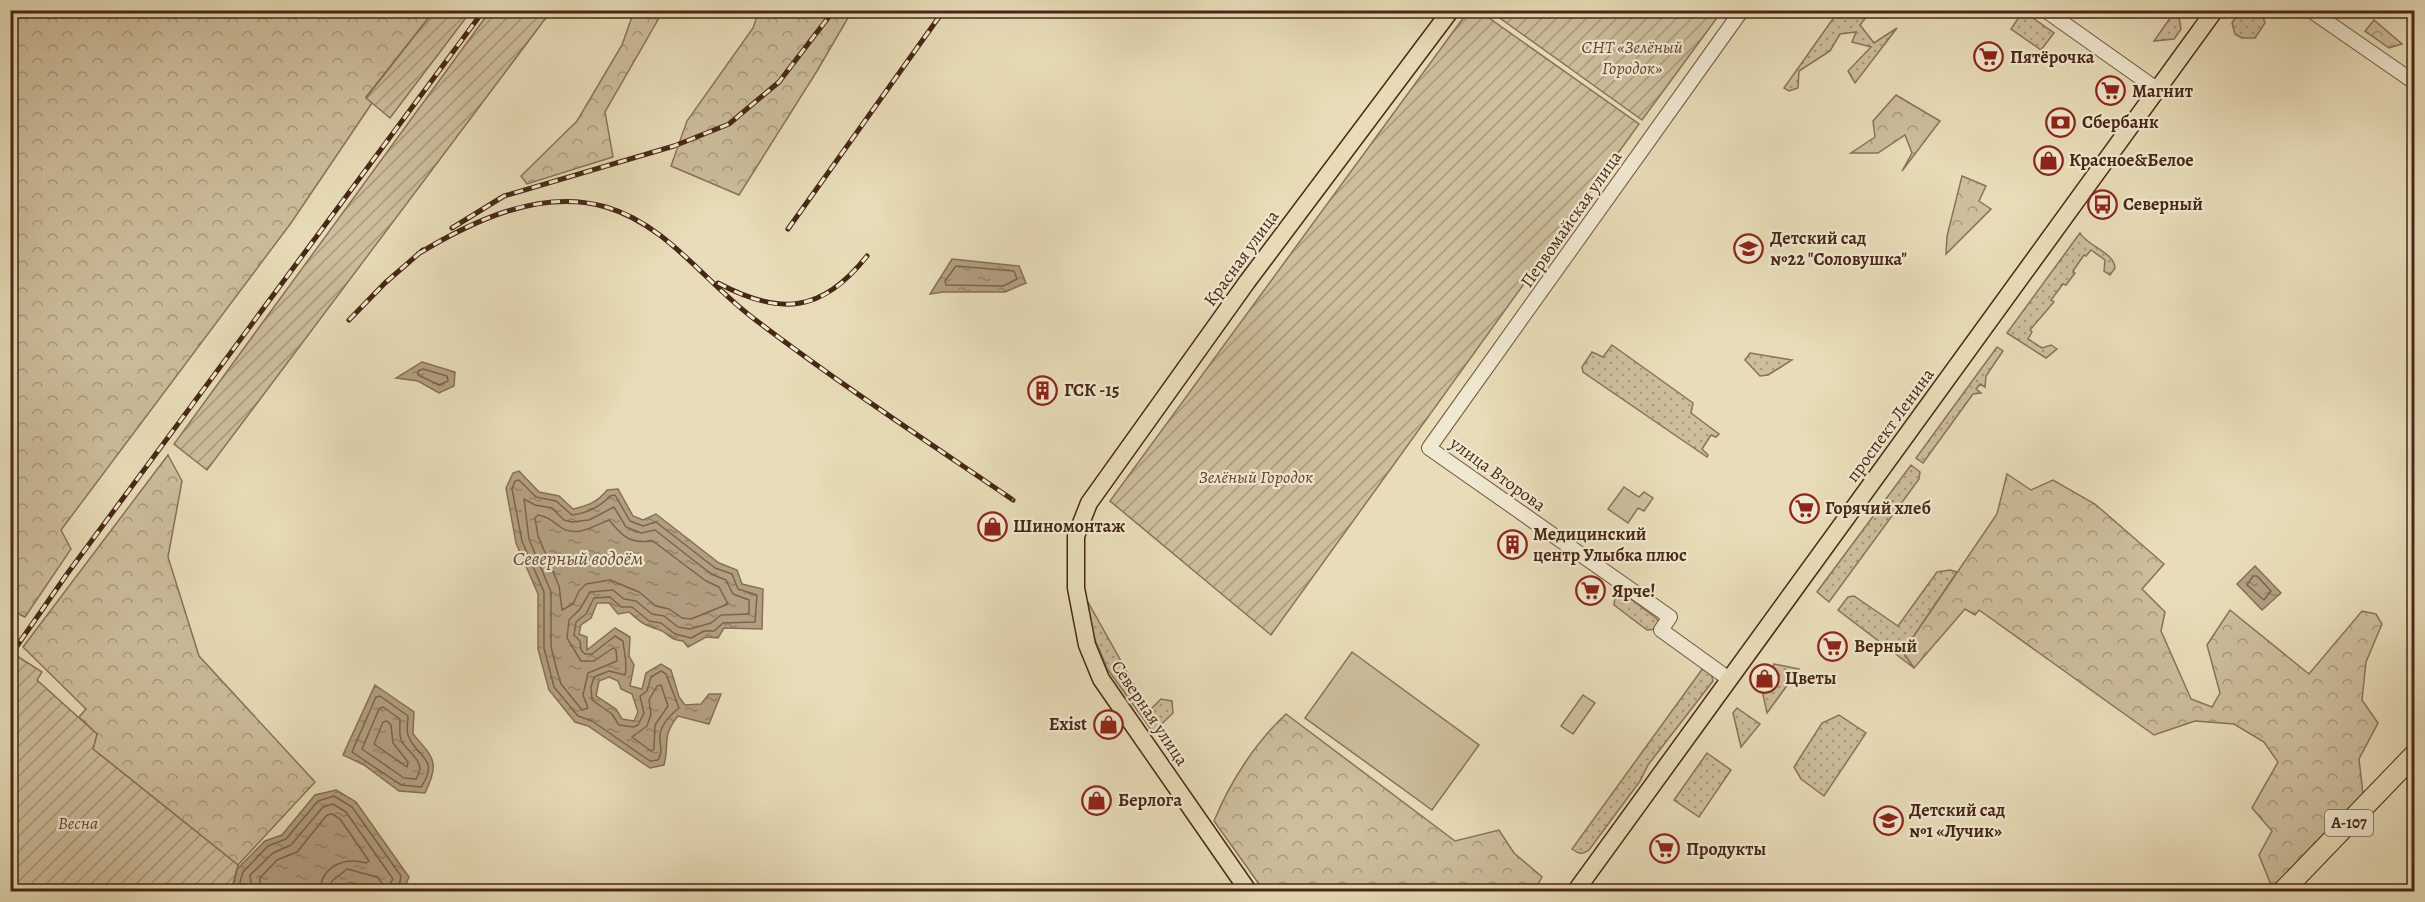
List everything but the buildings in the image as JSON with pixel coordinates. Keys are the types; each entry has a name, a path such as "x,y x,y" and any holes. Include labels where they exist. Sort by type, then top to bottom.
{"highway":[{"name":"А-107","path":"2282,891 2415,754"}],"main road":[{"name":"Красная улица","path":"1076,536 1089,503 1133,440 1266,256 1451,10"},
{"name":"проспект Ленина","path":"1575,891 2215,10"},
{"name":"Северная улица","path":"1076,536 1078,608 1087,645 1101,679 1249,891"}],"street":[{"name":"Первомайская улица","path":"1429,448 1742,10"},
{"path":"2045,10 2158,90"},
{"path":"2310,10 2415,81"},
{"name":"улица Второва","path":"1429,448 1670,616 1661,630 1730,679"}],"green space":[{"name":"Зелёный Городок","path":"1469,10 1479,11 1639,124 1271,635 1110,501"},
{"path":"10,11 434,11 366,97 372,103 291,223 61,530 71,549 25,617 10,610"},
{"path":"434,11 471,11 390,118 366,98"},
{"path":"490,11 551,11 207,470 174,444"},
{"path":"634,11 663,11 605,112 613,157 527,184 521,176 577,121 622,45"},
{"path":"759,11 852,11 739,195 671,166 687,121 753,28"},
{"name":"СНТ «Зелёный Городок»","path":"1490,11 1722,11 1642,120"},
{"path":"1848,11 1860,11 1867,16 1860,25 1874,43 1897,28 1855,83 1848,71 1871,47 1852,42 1856,32 1840,34 1830,51 1799,71 1798,88 1789,91 1784,88 1837,13 1840,17"},
{"path":"2023,11 2054,33 2041,50 2011,29"},
{"path":"2175,11 2178,11 2181,29 2174,39 2154,41"},
{"path":"2240,11 2262,13 2265,23 2255,38 2242,38 2235,34 2232,23"},
{"path":"2374,20 2402,44 2389,48 2365,31"},
{"path":"1896,95 1940,121 1902,171 1912,153 1905,135 1878,153 1851,153 1875,137 1873,121"},
{"path":"1962,176 1986,186 1979,201 1991,209 1946,254 1947,236"},
{"path":"2080,233 2083,238 2110,258 2115,268 2110,275 2104,271 2105,260 2091,250 2086,256 2084,255 2073,271 2075,273 2066,285 2063,284 2051,300 2054,302 2030,330 2032,332 2028,339 2042,348 2051,345 2057,349 2046,358 2007,333"},
{"path":"1612,345 1693,403 1691,413 1719,434 1716,437 1711,435 1702,449 1708,455 1707,457 1583,372 1582,367 1592,352 1603,357"},
{"path":"1997,347 2003,351 1986,376 1985,387 1980,384 1976,389 1981,393 1973,394 1923,463 1916,458"},
{"path":"1750,353 1792,360 1768,375 1760,376 1745,360"},
{"path":"168,455 182,481 168,557 199,656 315,782 238,865 93,749 97,734 79,717 86,709 23,647"},
{"path":"1911,465 1920,472 1919,479 1829,602 1817,592"},
{"path":"2007,474 2031,490 2053,480 2095,504 2164,564 2142,589 2165,612 2161,631 2191,699 2212,707 2220,693 2207,645 2230,610 2309,674 2362,611 2376,614 2382,624 2366,662 2362,700 2378,723 2359,759 2363,794 2273,890 2259,855 2272,831 2252,808 2278,762 2264,742 2234,724 2195,721 2154,735 1979,610 1975,615 1965,609 1914,668 1903,652 1997,514"},
{"path":"1624,487 1639,497 1644,492 1653,498 1644,511 1638,508 1628,523 1608,509"},
{"path":"1950,570 1957,572 1903,652 1914,668 1838,610 1848,597 1854,596 1898,626 1937,572"},
{"path":"1624,594 1656,618 1659,622 1657,629 1647,630 1614,605 1615,597"},
{"path":"1088,602 1149,711 1161,699 1172,701 1173,713 1153,732 1108,670 1089,626"},
{"path":"1352,652 1479,745 1432,810 1305,718"},
{"name":"Весна","path":"17,656 42,672 37,680 97,734 93,749 238,865 232,887 235,891 11,891 10,664"},
{"path":"1774,664 1799,669 1767,713 1760,681 1766,685 1771,677"},
{"path":"1703,668 1711,673 1713,681 1648,765 1640,781 1589,850 1580,853 1572,849"},
{"path":"1583,695 1595,703 1573,734 1561,726"},
{"path":"1737,708 1760,724 1741,747 1733,713"},
{"path":"1286,714 1455,841 1499,830 1514,853 1542,877 1534,891 1264,891 1214,821 1244,764 1264,737"},
{"path":"1839,715 1866,733 1824,796 1801,779 1794,767 1822,723"},
{"path":"1707,753 1731,770 1699,817 1674,800"}],"water":[{"path":"952,259 1019,266 1026,283 1005,292 930,294"},
{"path":"422,362 455,372 454,386 439,393 418,381 396,378"},
{"name":"Северный водоём","path":"519,471 539,492 559,496 573,509 592,503 607,490 618,489 633,516 643,520 656,514 719,563 737,570 742,584 763,589 762,629 724,628 718,638 706,637 688,647 683,641 674,639 661,630 645,624 629,612 618,614 609,603 597,603 591,618 581,625 579,634 587,637 587,650 615,628 630,637 629,656 634,665 630,686 642,689 646,673 661,664 671,670 679,697 685,705 701,704 709,694 721,694 709,724 678,716 669,729 664,765 650,768 588,726 575,722 549,690 538,649 538,594 516,543 506,488 513,473","holes":["609,677 618,681 621,689 632,694 638,712 634,721 622,719 616,709 596,696 599,681"]},
{"path":"2255,566 2281,593 2262,610 2237,584"},
{"path":"375,685 414,712 413,734 430,755 433,767 430,783 425,793 399,791 364,765 343,755"},
{"path":"336,790 356,802 409,877 403,891 380,891 350,882 340,891 240,891 234,884 237,869 265,841 282,835 315,795"}],"railway":[{"path":"10,656 67,574 484,10"},
{"path":"452,228 504,196 674,146 729,124 779,82 834,10"},
{"path":"788,229 944,10"},
{"path":"418,254 484,220 532,205 581,202 606,207 628,215 666,240 735,303 785,342 1013,500"},
{"path":"349,320 385,283 423,250"},
{"path":"718,283 761,301 781,304 799,303 816,298 833,289 867,256"}],"place":[{"name":"Пятёрочка","path":"1989,57"},
{"name":"Магнит","path":"2111,91"},
{"name":"Сбербанк","path":"2061,122"},
{"name":"Красное&Белое","path":"2048,160"},
{"name":"Северный","path":"2102,204"},
{"name":"Детский сад №22 \"Соловушка\"","path":"1749,248"},
{"name":"ГСК -15","path":"1043,390"},
{"name":"Горячий хлеб","path":"1804,508"},
{"name":"Шиномонтаж","path":"992,526"},
{"name":"Медицинский центр Улыбка плюс","path":"1512,544"},
{"name":"Ярче!","path":"1591,591"},
{"name":"Верный","path":"1833,646"},
{"name":"Цветы","path":"1764,678"},
{"name":"Exist","path":"1108,724"},
{"name":"Берлога","path":"1097,800"},
{"name":"Детский сад №1 «Лучик»","path":"1888,820"},
{"name":"Продукты","path":"1665,849"}]}
